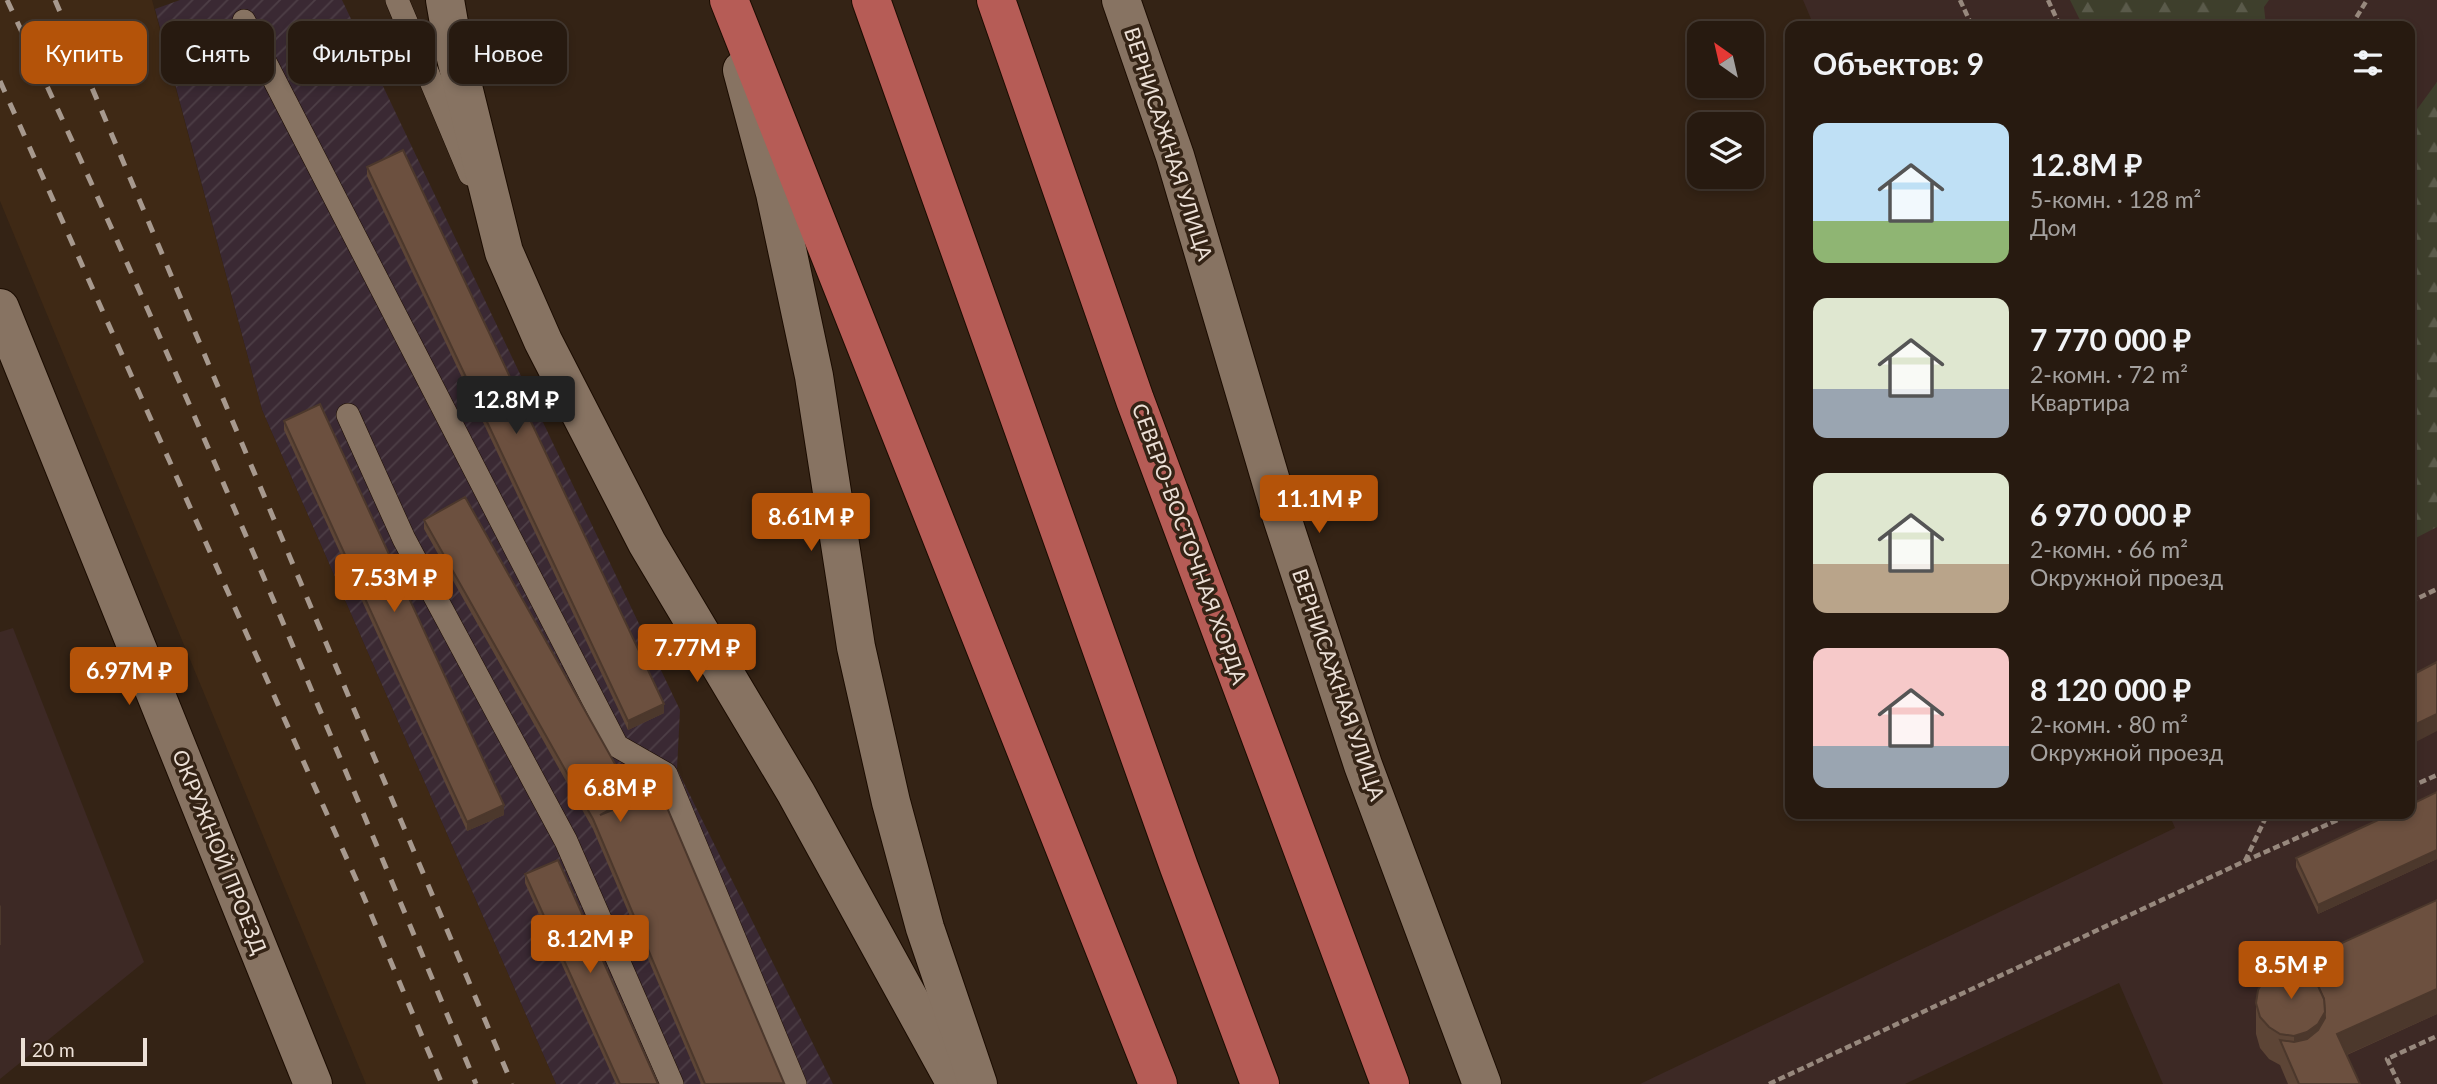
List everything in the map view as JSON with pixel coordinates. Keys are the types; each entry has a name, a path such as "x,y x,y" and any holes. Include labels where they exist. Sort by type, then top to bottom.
{"main road":[{"path":"727,0 1158,1084"},
{"path":"871,0 1178,867 1260,1084"},
{"name":"СЕВЕРО-ВОСТОЧНАЯ ХОРДА","path":"996,0 1135,400 1390,1084"}],"street":[{"path":"445,0 453,46 504,252 543,341 647,543 796,793 956,1084"},
{"path":"727,0 775,193 814,376 856,647 891,802 925,928 978,1084"},
{"name":"ВЕРНИСАЖНАЯ УЛИЦА","path":"1121,0 1175,156 1281,515 1363,765 1482,1084"},
{"name":"ОКРУЖНОЙ ПРОЕЗД","path":"0,308 313,1084"}],"lane":[{"path":"397,0 504,252"},
{"path":"274,79 617,746 666,774 795,1084"},
{"path":"348,415 404,539 566,841 672,1084"}],"path":[{"path":"1960,0 1970,21"},
{"path":"2048,0 2058,21"},
{"path":"2354,21 2367,0"},
{"path":"2415,600 2437,589"},
{"path":"2415,785 2437,775"},
{"path":"2245,861 2265,819"},
{"path":"1769,1084 2340,819"},
{"path":"2399,1084 2387,1059 2437,1036"}],"shaded area":[{"path":"0,0 152,0 161,34 161,84 175,84 262,410 556,1084 366,1084 0,201"},
{"path":"180,0 342,0 352,21 288,21 288,84 382,84 680,710 677,769 833,1084 556,1084 262,410 175,84 274,84 274,21 161,21 161,31 155,9"},
{"path":"1803,0 2437,0 2437,1084 2163,1084 2119,983 1905,1084 1640,1084 2175,828 2171,819 2415,819 2415,21 1812,21"},
{"path":"13,628 144,962 0,1079 0,632"}],"green space":[{"path":"2070,0 2269,0 2264,7 2265,21 2080,21"},
{"path":"2437,82 2437,527 2415,538 2415,112"}],"building":[{"path":"403,150 664,704 628,721 367,167"},
{"path":"320,404 504,805 467,822 284,421"},
{"path":"465,497 633,796 600,815 660,791 784,1083 705,1084 593,819 424,520"},
{"path":"2437,662 2437,714 2415,725 2415,673"},
{"path":"2437,792 2437,850 2318,905 2296,858 2380,819 2415,819 2415,803"},
{"path":"558,860 658,1084 620,1084 525,874"},
{"path":"2437,900 2437,989 2337,1034 2360,1084 2299,1084 2280,1040 2294,1042 2307,1039 2318,1030 2325,1018 2324,999 2304,960"},
{"path":"2303,967 2313,975 2324,999 2325,1012 2318,1024 2307,1032 2294,1036 2280,1034 2269,1027 2260,1017 2256,1003 2258,990 2265,978 2276,969"}],"railway":[{"path":"7,0 189,404 476,1084"},
{"path":"55,0 512,1084"},
{"path":"0,81 363,895 442,1084"}]}
